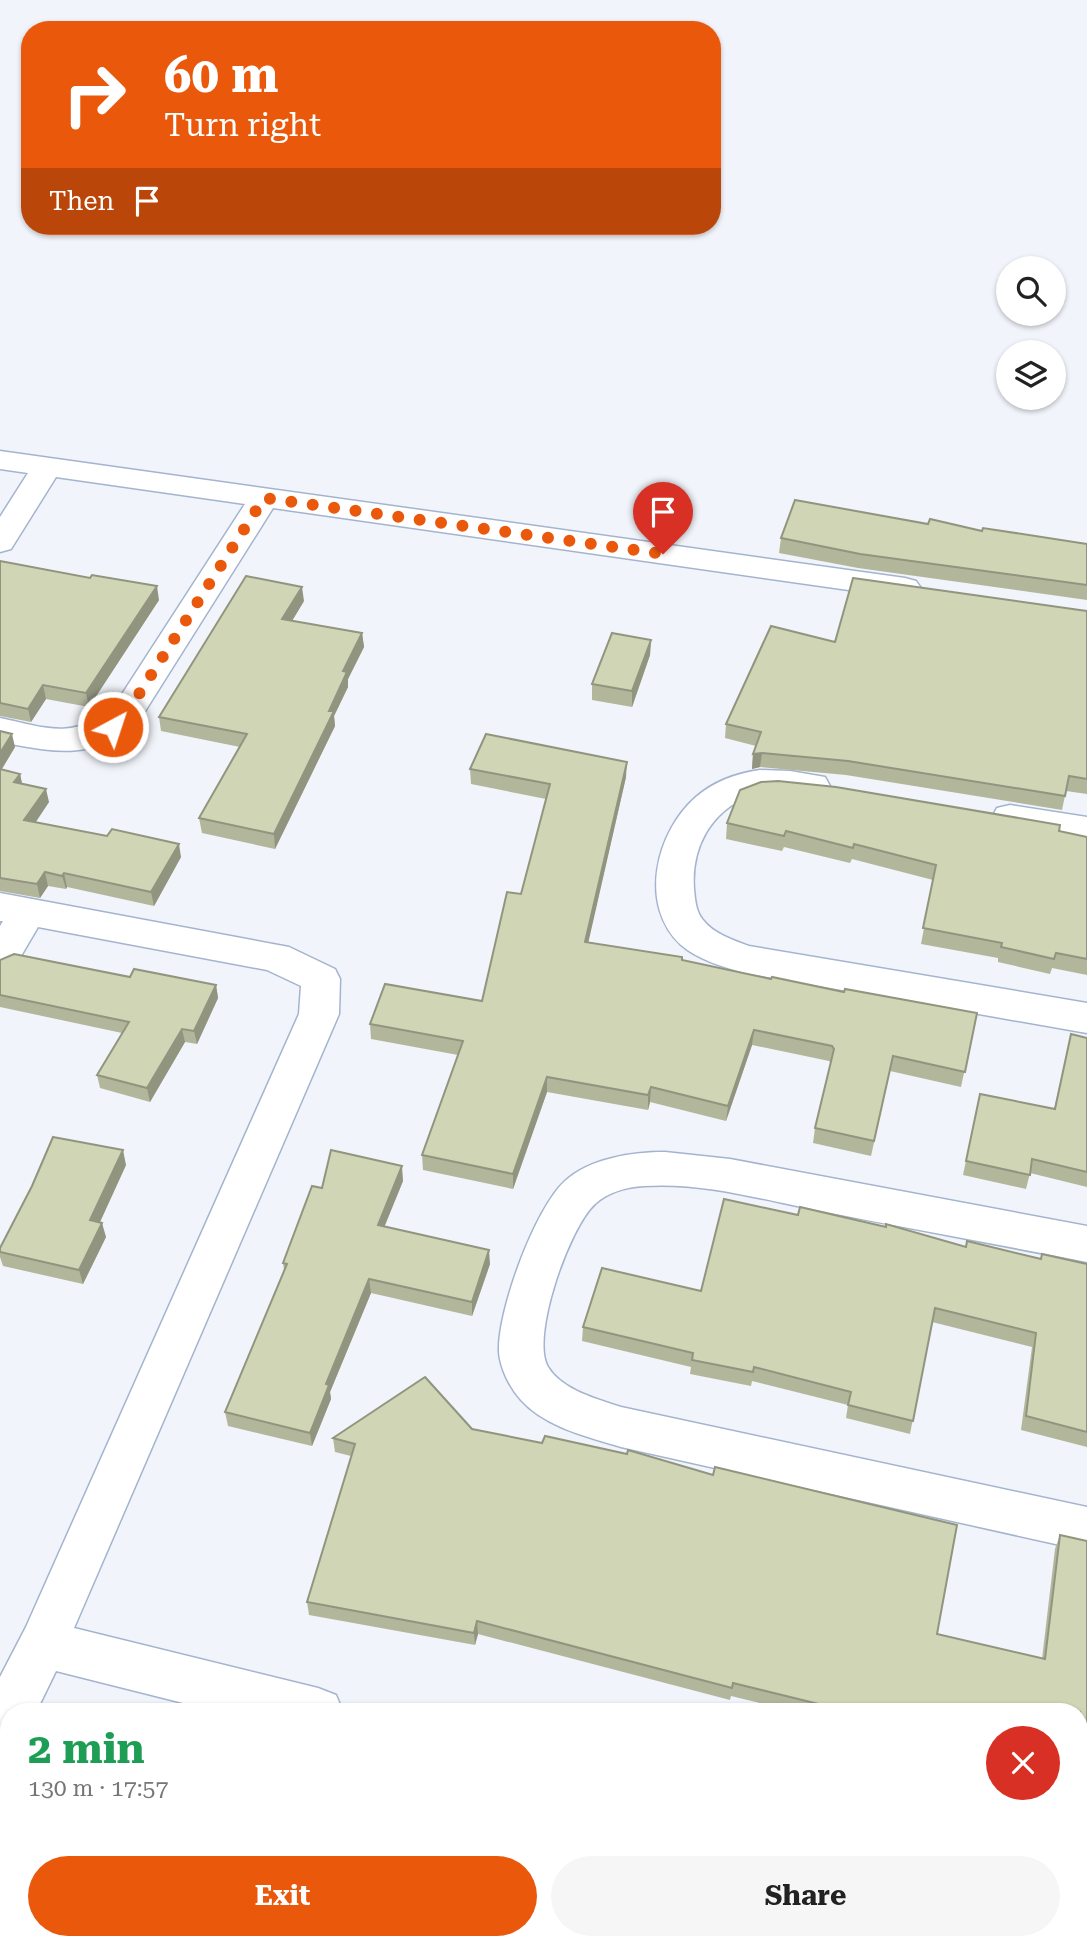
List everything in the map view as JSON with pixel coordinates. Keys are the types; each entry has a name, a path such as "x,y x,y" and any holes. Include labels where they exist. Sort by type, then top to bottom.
{"street":[{"path":"0,460 938,593"},
{"path":"0,542 47,467"},
{"path":"0,730 68,742 96,737 113,727 125,716 264,498"},
{"path":"844,790 754,783 726,793 703,809 687,830 676,858 675,893 680,916 690,931 714,947 745,959 1087,1018"},
{"path":"977,811 1087,830"},
{"path":"0,958 14,909 275,957 321,979 319,1014 43,1644 14,1703"},
{"path":"1087,1244 767,1184 675,1169 641,1169 615,1175 581,1191 563,1211 544,1261 522,1334 522,1368 543,1394 573,1412 621,1427 1087,1530"},
{"path":"43,1644 282,1703"}],"building":[{"path":"795,500 928,524 930,519 982,531 983,528 1087,544 1087,585 860,554 781,538"},
{"path":"0,561 90,578 92,575 157,586 86,693 43,685 28,709 0,703"},
{"path":"246,576 302,587 282,619 362,633 343,671 347,672 329,711 334,711 274,834 199,818 247,734 159,717"},
{"path":"853,578 1087,611 1087,779 1069,776 1065,796 848,761 753,754 761,732 726,724 771,626 835,642"},
{"path":"612,633 651,640 632,691 592,684"},
{"path":"0,731 12,734 0,753"},
{"path":"486,734 627,762 585,942 682,957 682,960 771,979 772,977 844,992 845,989 977,1013 965,1072 893,1056 874,1141 815,1128 834,1049 832,1046 754,1030 728,1106 651,1087 648,1095 547,1077 513,1174 422,1155 463,1041 370,1024 385,984 482,1001 507,892 521,894 550,784 470,769"},
{"path":"0,769 20,774 14,782 46,789 24,820 107,836 112,829 179,844 151,892 64,873 62,876 45,872 37,884 0,878"},
{"path":"778,781 836,787 1060,825 1059,831 1087,837 1087,959 1056,953 1054,959 1001,947 1002,943 923,928 936,865 854,844 853,848 786,831 784,836 727,823 740,790 761,782"},
{"path":"14,954 130,977 134,969 216,985 194,1031 182,1029 147,1088 97,1075 129,1022 0,995 0,960"},
{"path":"1071,1034 1087,1038 1087,1172 1032,1159 1030,1175 966,1161 980,1094 1055,1109"},
{"path":"53,1137 123,1150 90,1220 102,1223 79,1270 0,1252"},
{"path":"331,1150 402,1166 378,1225 489,1250 472,1302 369,1279 326,1384 329,1385 310,1433 225,1412 287,1264 283,1263 312,1186 322,1188"},
{"path":"724,1199 798,1215 800,1207 886,1227 886,1224 966,1247 967,1241 1041,1259 1042,1254 1087,1264 1087,1432 1026,1416 1036,1333 935,1308 913,1421 848,1405 851,1392 754,1367 753,1372 692,1360 693,1353 583,1327 602,1268 701,1291"},
{"path":"425,1377 472,1429 542,1443 545,1436 627,1454 628,1450 713,1475 715,1467 957,1525 937,1634 1045,1659 1060,1535 1087,1541 1087,1703 814,1703 733,1683 732,1688 477,1621 474,1633 307,1602 355,1444 333,1438"}],"route":[{"path":"113,727 125,716 264,498 663,554"}]}
